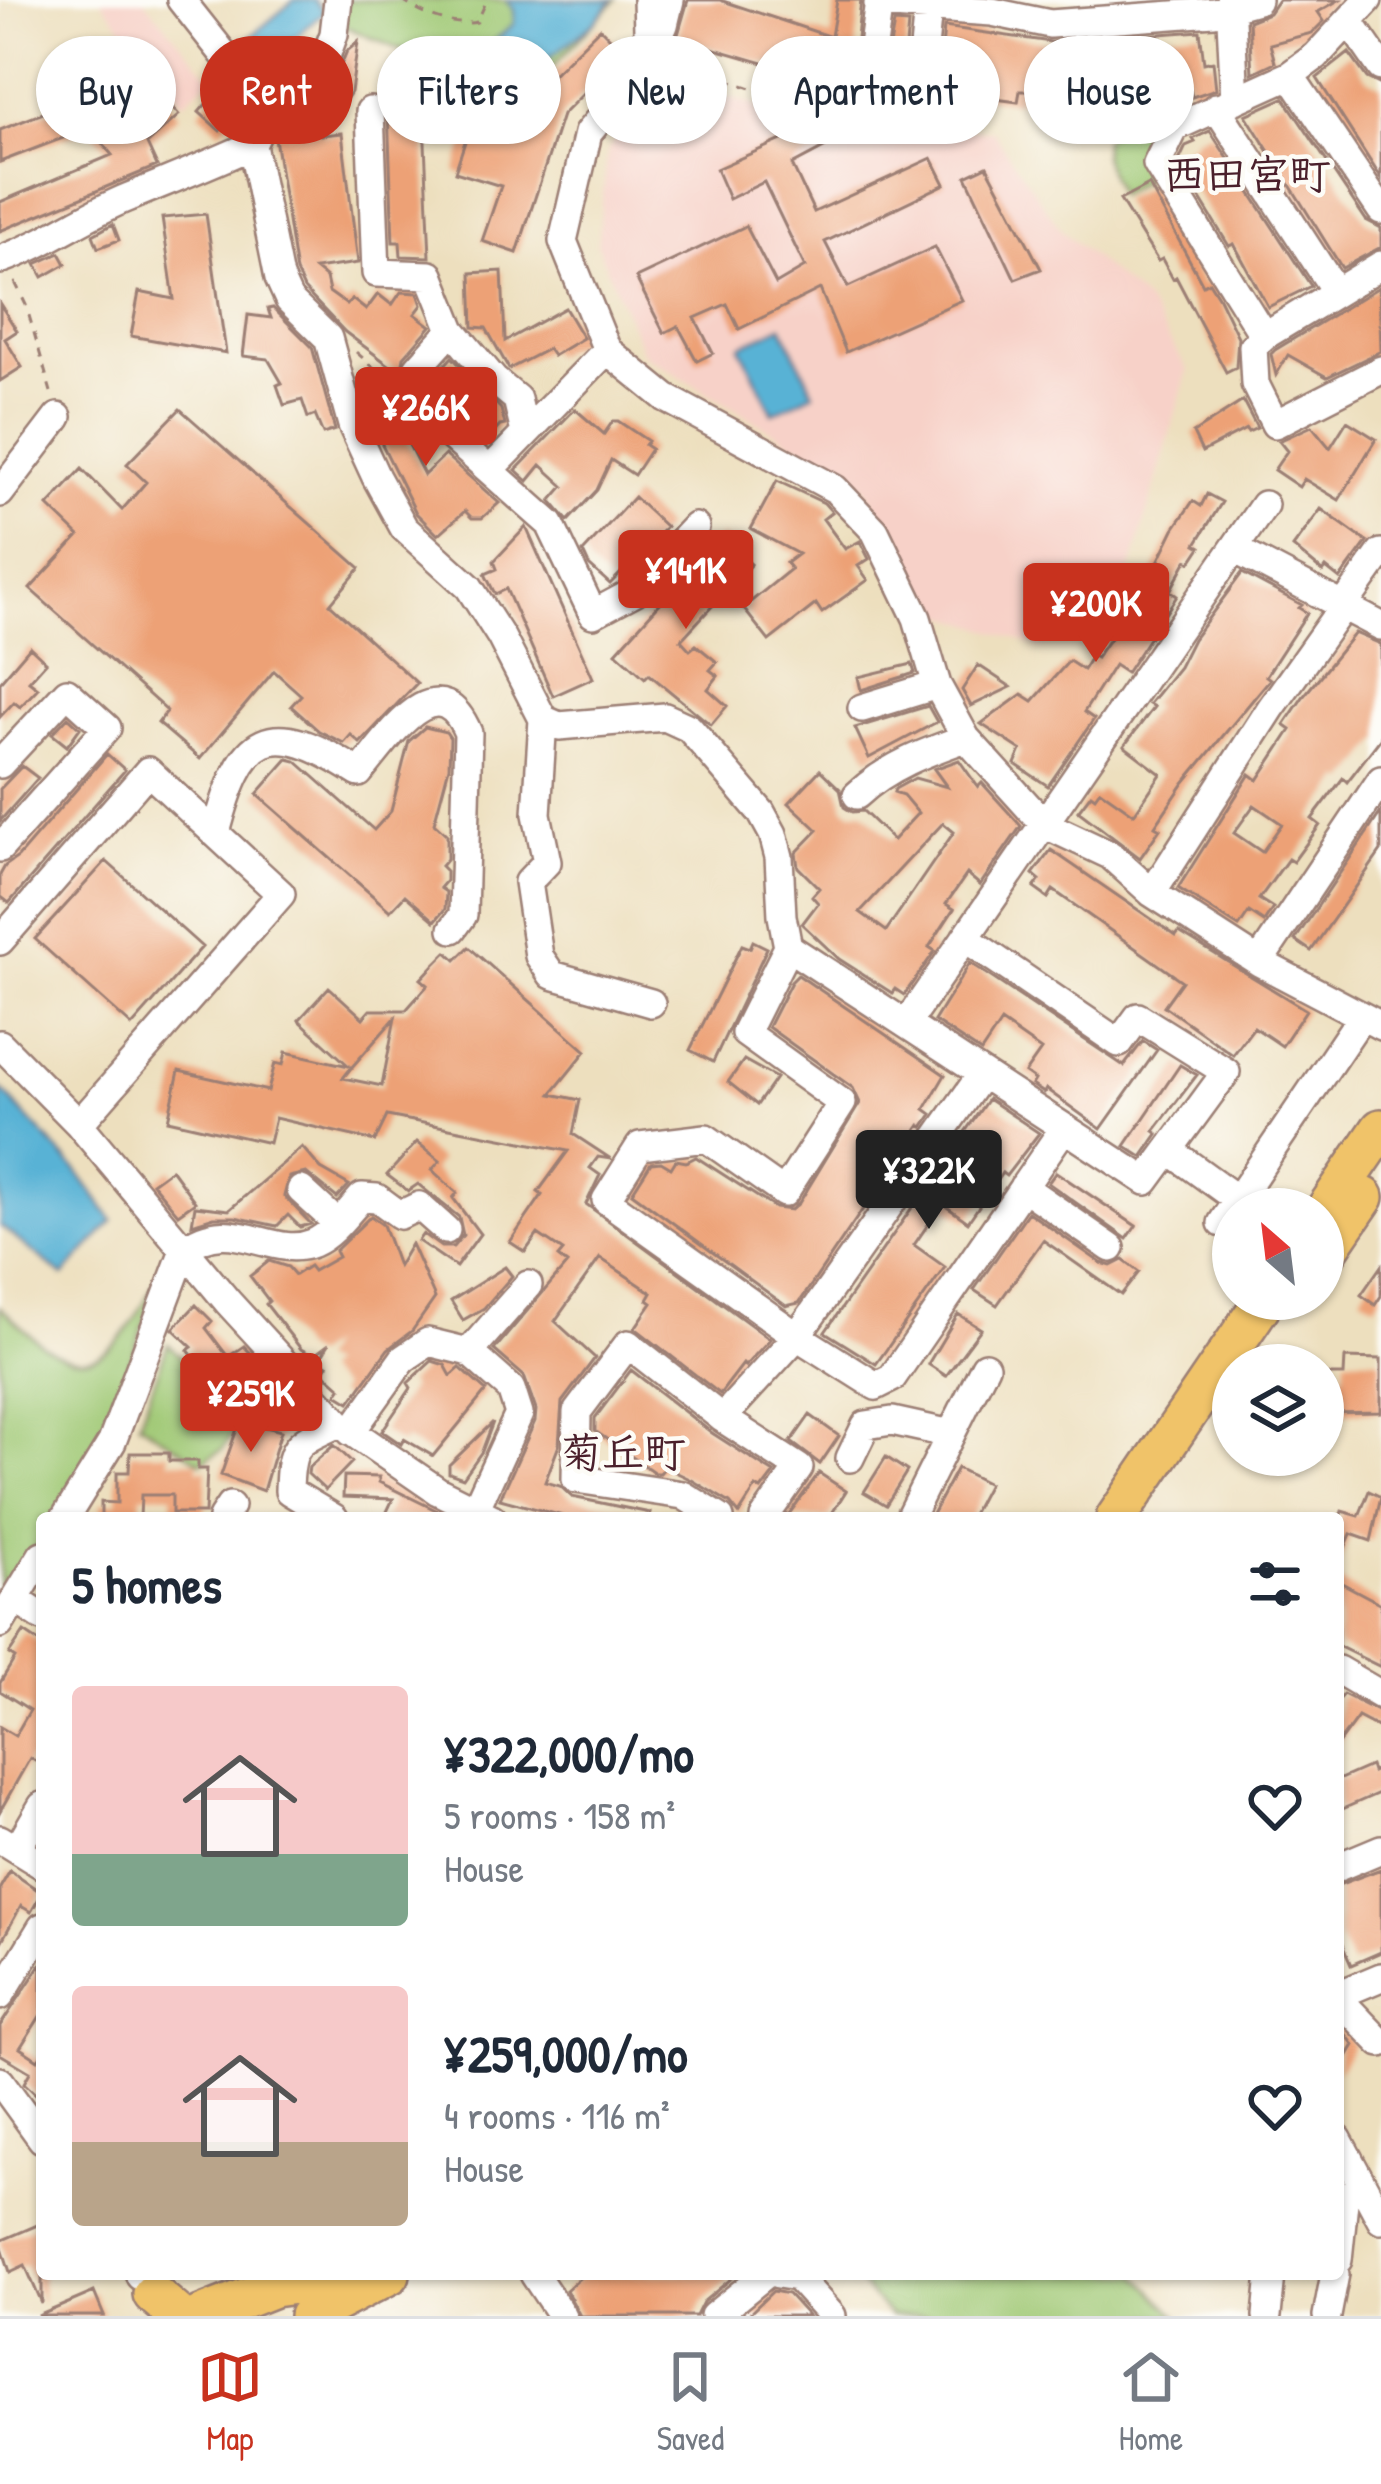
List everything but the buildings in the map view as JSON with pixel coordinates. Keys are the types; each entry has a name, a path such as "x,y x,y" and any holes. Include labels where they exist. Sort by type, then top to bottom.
{"highway":[{"path":"1341,1188 1381,1129"},
{"path":"1344,1227 1381,1173"},
{"path":"1120,1512 1251,1320"},
{"path":"1148,1512 1212,1419"},
{"path":"246,2316 364,2280"},
{"path":"201,2316 274,2287 320,2290"}],"street":[{"path":"181,0 209,36"},
{"path":"333,36 338,0"},
{"path":"647,0 650,36"},
{"path":"654,36 664,25 670,0"},
{"path":"874,36 878,2 928,8 993,6 1050,25 1111,10 1257,0"},
{"path":"1229,4 1226,104 1336,292"},
{"path":"925,36 928,8"},
{"path":"1264,336 1157,164 1175,128 1290,75 1316,56 1359,10 1381,67"},
{"path":"1290,75 1381,210"},
{"path":"370,111 376,273 430,274 452,330 494,380 517,399 525,434"},
{"path":"585,144 563,241 608,350 666,398 835,490 875,531 917,618 937,685 966,738 1044,824 1110,855 1152,892 1259,962 1371,1021 1230,1212 1169,1150"},
{"path":"2,259 127,197 176,181 252,145 279,278 289,300 328,338 352,425 385,494 404,528 469,587 543,719 536,814 547,862 528,882 539,956 552,975 651,1004"},
{"path":"1381,265 1252,346 1255,384 1274,424 1381,370"},
{"path":"418,368 452,330"},
{"path":"491,469 608,350"},
{"path":"0,493 58,417"},
{"path":"444,430 550,524 593,614 634,592 695,527"},
{"path":"906,1024 1264,505"},
{"path":"1234,549 1381,626"},
{"path":"1152,892 1271,708 1381,553"},
{"path":"862,708 937,685"},
{"path":"0,764 67,692 107,728 0,848"},
{"path":"216,833 230,781 241,761 264,744 279,739 322,750 358,773 416,710 428,702 445,701 460,713 468,733 464,915 453,929"},
{"path":"279,739 296,715"},
{"path":"543,719 559,726 665,717 689,728 745,791 773,834 788,947 745,1033 842,1103 784,1192 706,1138 640,1146 606,1200 797,1336 876,1386 892,1378 1064,1128"},
{"path":"857,795 915,756 966,738"},
{"path":"0,940 148,771 280,894 79,1124"},
{"path":"1259,962 1381,780"},
{"path":"788,947 1146,1181 1226,1072 1138,1017 1119,1043 965,938"},
{"path":"0,1044 79,1124 184,1250 345,1428 408,1473 479,1512"},
{"path":"722,1418 797,1336 982,1074"},
{"path":"1023,1187 1111,1248"},
{"path":"301,1190 337,1223"},
{"path":"69,1512 112,1442 129,1379 184,1250 200,1237 218,1234 305,1246 321,1239 362,1197 377,1198 400,1215 419,1206 446,1230"},
{"path":"470,1352 528,1286"},
{"path":"324,1512 289,1491 290,1455 300,1441 345,1428 403,1359 428,1342 470,1352 511,1389 519,1414 484,1512"},
{"path":"710,1512 683,1496 576,1479 577,1412 628,1344 722,1418 799,1468 768,1512"},
{"path":"912,1512 985,1366"},
{"path":"850,1458 866,1425 892,1421 952,1434"},
{"path":"0,1624 36,1565"},
{"path":"15,1599 36,1613"},
{"path":"1344,1677 1381,1695"},
{"path":"36,1813 8,1844 36,1861"},
{"path":"1344,1864 1381,1849"},
{"path":"0,1996 36,1937"},
{"path":"1344,1993 1381,1977"},
{"path":"1344,2003 1381,2043"},
{"path":"0,2081 36,2131"},
{"path":"1344,2150 1381,2219"},
{"path":"538,2280 562,2316"},
{"path":"714,2316 759,2280"},
{"path":"799,2280 832,2316"},
{"path":"1267,2316 1270,2280"},
{"path":"1327,2316 1334,2280"}],"path":[{"path":"402,0 438,18 465,24 477,22 487,0"},
{"path":"2,259 26,305 58,417"},
{"path":"328,338 360,354 444,430"}],"shaded area":[{"path":"101,0 144,0 175,36 130,36"},
{"path":"176,37 200,65 200,88 183,103 176,94"},
{"path":"727,96 751,105 751,144 1000,142 1062,231 1146,302 1188,370 1132,566 1099,625 1039,647 928,609 863,485 644,355 597,245 612,144 727,144"}],"green space":[{"path":"342,0 616,0 561,58 561,36 377,36 377,40 339,24"},
{"path":"1104,144 1156,144 1146,178 1118,195 1103,157"},
{"path":"165,1264 104,1436 57,1512 36,1512 36,1546 0,1604 0,1307 44,1346 67,1358 87,1359 104,1353 132,1323"},
{"path":"168,1344 223,1397 237,1427 222,1450 201,1462 139,1423"},
{"path":"857,2280 1143,2280 1177,2316 890,2316"}],"water":[{"path":"294,0 314,0 324,12 297,36 252,36"},
{"path":"507,0 613,0 595,22 561,49 561,36 500,36 514,24 514,10"},
{"path":"782,326 814,393 773,413 740,346"},
{"path":"0,1088 77,1171 113,1221 63,1276 0,1226"}],"district":[{"name":"西田宮町","path":"1247,173"},
{"name":"菊丘町","path":"623,1451"}]}
